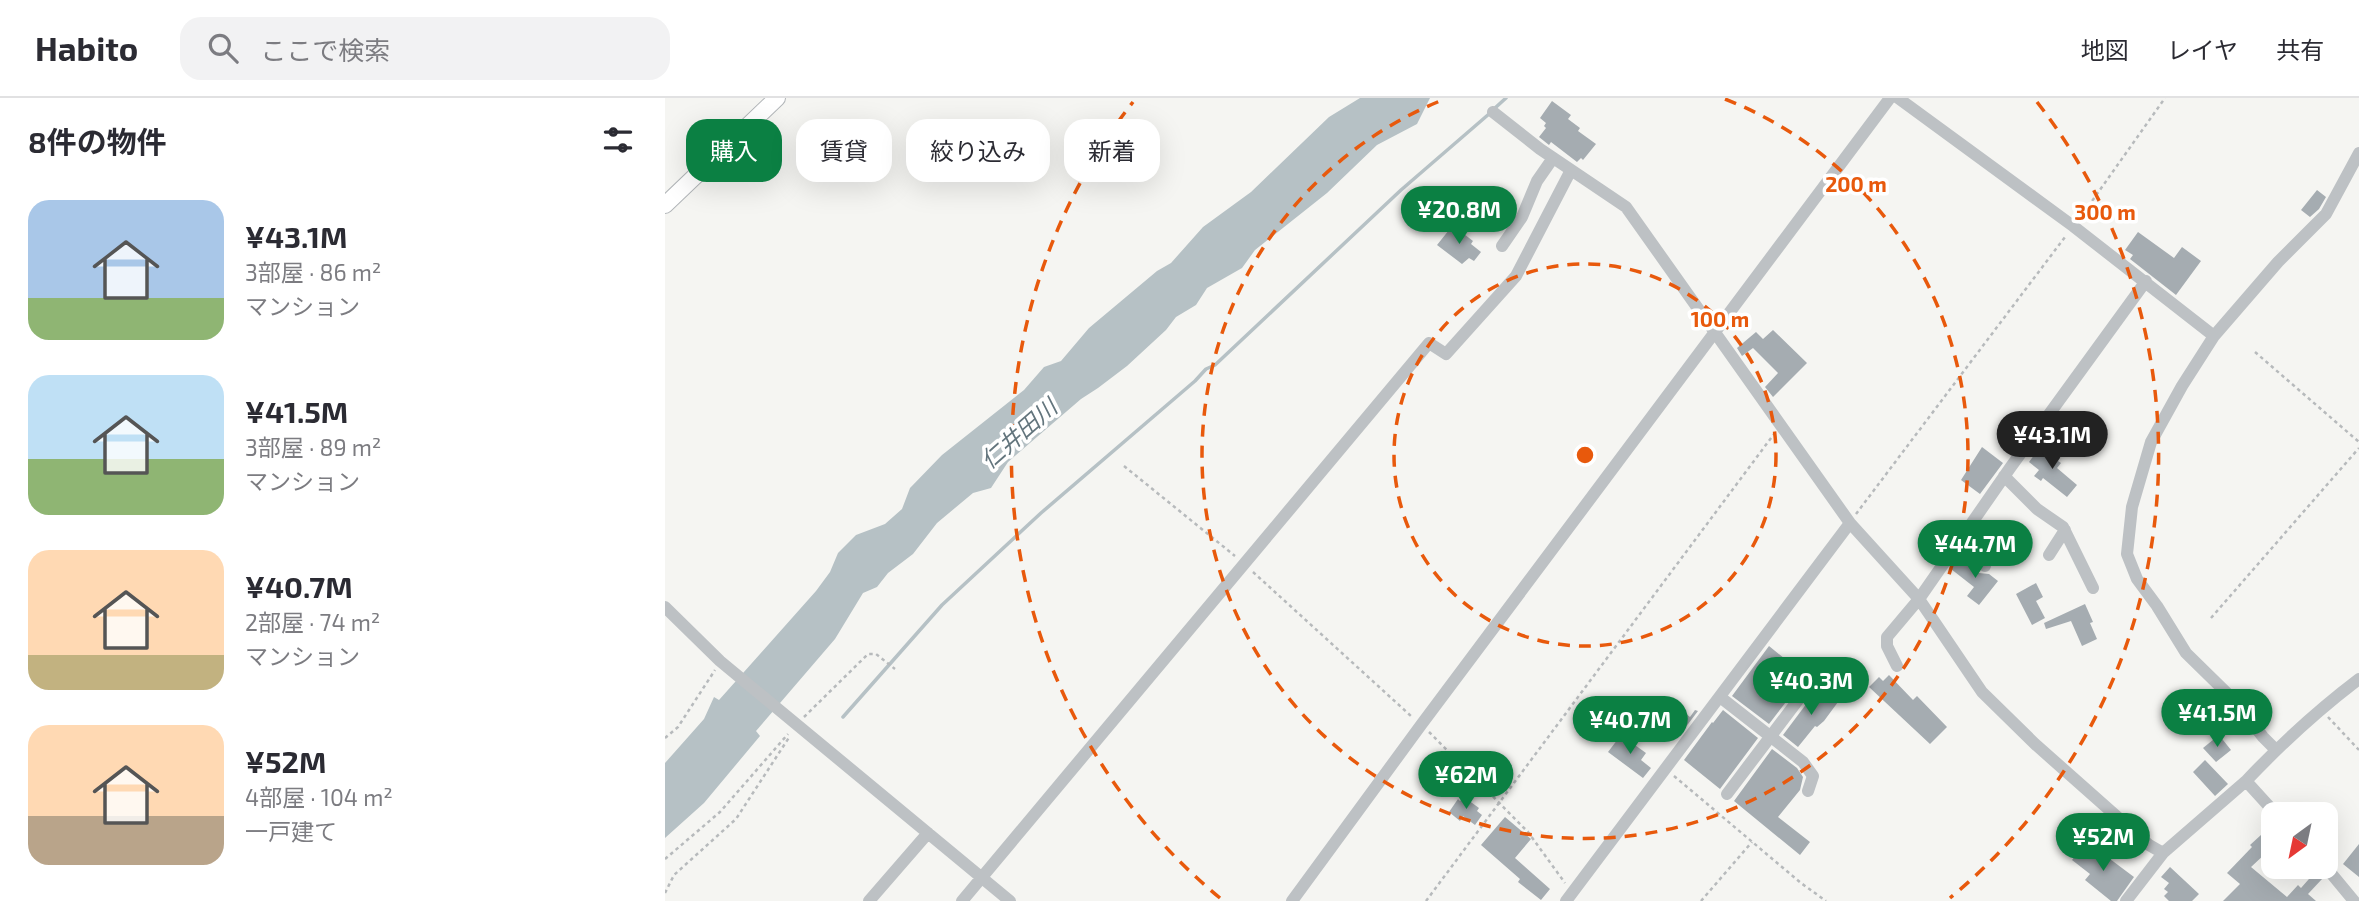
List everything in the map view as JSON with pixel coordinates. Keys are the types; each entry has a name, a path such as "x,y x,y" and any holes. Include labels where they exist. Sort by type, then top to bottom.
{"main road":[{"path":"665,205 777,98"}],"street":[{"path":"1292,901 1890,98"},
{"path":"1898,98 2073,226 2214,336"},
{"path":"1493,112 1553,158 1626,207 1850,523 1919,599 1982,692 2045,753 2149,845 2163,853"},
{"path":"2276,750 2236,702 2186,653 2137,579 2127,554 2133,507 2151,442 2168,409 2214,336 2278,262 2326,214 2359,153"},
{"path":"1502,246 1526,208 1537,181 1553,158"},
{"path":"962,901 1429,343 1446,354 1516,276 1571,170"},
{"path":"1896,666 1886,640 1919,599 2004,476 2146,281"},
{"path":"2004,476 2037,509 2059,522 2093,589"},
{"path":"1569,897 1850,523"},
{"path":"2049,555 2065,530"},
{"path":"1959,540 1985,566"},
{"path":"665,607 670,619 720,662 1010,901"},
{"path":"1727,794 1814,679"},
{"path":"2126,901 2163,853 2246,781 2320,709 2359,679"},
{"path":"1720,697 1791,750 1813,776 1808,792"},
{"path":"2246,781 2265,802"},
{"path":"869,901 928,832"},
{"path":"2336,879 2354,901"}],"path":[{"path":"1850,523 2073,226 2165,98"},
{"path":"1466,227 1480,207 1490,203 1526,208"},
{"path":"2255,352 2359,442"},
{"path":"1426,901 1780,426"},
{"path":"2211,618 2359,448"},
{"path":"1123,466 1244,563 1421,725 1499,801 1550,859 1569,897"},
{"path":"665,859 720,811 795,723 868,654 876,654 895,669"},
{"path":"665,738 678,727 720,662"},
{"path":"2320,709 2359,751"},
{"path":"665,892 674,875 736,819 784,747 795,723"},
{"path":"1666,769 1826,901"},
{"path":"1702,901 1752,842"}],"water":[{"name":"仁井田川","path":"1360,98 1430,98 1417,124 1377,145 1327,193 1255,250 1242,268 1207,288 1196,305 1176,317 1166,330 1127,366 1081,399 1008,462 991,488 973,493 937,523 913,554 888,573 877,587 863,593 835,639 756,731 760,736 704,803 665,838 665,763 704,719 714,697 719,700 816,591 830,572 838,553 856,535 885,524 902,509 910,488 942,455 1024,390 1044,367 1061,361 1089,328 1157,271 1171,263 1203,227 1251,192 1329,117"}],"building":[{"path":"1552,101 1571,115 1568,119 1580,128 1578,131 1596,144 1583,160 1581,158 1577,162 1551,142 1549,145 1539,137 1546,128 1546,123 1540,118"},
{"path":"2317,190 2326,197 2310,217 2301,210"},
{"path":"1455,227 1473,241 1471,244 1481,252 1474,261 1469,258 1462,264 1437,245 1449,230 1452,232"},
{"path":"2138,232 2174,258 2182,247 2201,261 2176,295 2130,259 2133,255 2125,250"},
{"path":"1773,330 1807,363 1773,397 1765,387 1778,373 1753,348 1742,356 1737,348 1756,332 1763,339"},
{"path":"2041,446 2060,458 2058,461 2061,463 2057,468 2077,485 2067,497 2043,478 2041,481 2034,476 2039,470 2029,462"},
{"path":"1982,447 2003,463 1980,494 1961,480"},
{"path":"1961,554 1979,573 1989,574 1998,581 1979,605 1967,596 1974,587 1951,569"},
{"path":"2036,583 2043,597 2036,601 2045,618 2032,625 2016,594"},
{"path":"2085,604 2097,639 2082,646 2071,621 2046,629 2044,623"},
{"path":"1769,646 1806,676 1769,724 1732,696"},
{"path":"1889,675 1913,700 1917,696 1947,727 1930,744 1869,687 1879,677 1883,681"},
{"path":"1819,687 1838,702 1824,721 1815,726 1798,747 1783,735"},
{"path":"1668,700 1690,717 1695,710 1698,711 1682,732 1675,727 1672,730 1656,718"},
{"path":"1723,710 1758,738 1720,789 1684,760"},
{"path":"1621,735 1646,753 1641,760 1651,768 1643,778 1608,752"},
{"path":"2219,735 2231,750 2216,762 2203,748"},
{"path":"1772,749 1797,768 1803,777 1800,790 1778,817 1810,842 1800,855 1734,801"},
{"path":"2205,760 2228,784 2215,796 2193,772"},
{"path":"1464,797 1479,808 1477,811 1482,815 1475,825 1463,816 1460,821 1449,812 1458,799 1460,801"},
{"path":"1505,817 1531,839 1515,858 1550,889 1541,900 1518,882 1520,879 1481,845"},
{"path":"2261,835 2261,858 2251,867 2261,875 2261,879 2265,879 2287,897 2298,885 2301,888 2309,879 2322,879 2308,894 2316,901 2223,901 2240,884 2227,873 2252,847 2250,845"},
{"path":"2085,843 2134,877 2117,901 2111,901 2085,880 2090,874 2072,860"},
{"path":"2359,844 2359,877 2343,864"},
{"path":"2170,867 2199,894 2192,901 2169,901 2164,896 2168,892 2164,889 2169,883 2161,877"}],"waterway":[{"path":"1495,108 1506,98"},
{"path":"843,717 942,605 1041,513 1206,369 1215,365 1401,190 1489,114"}]}
